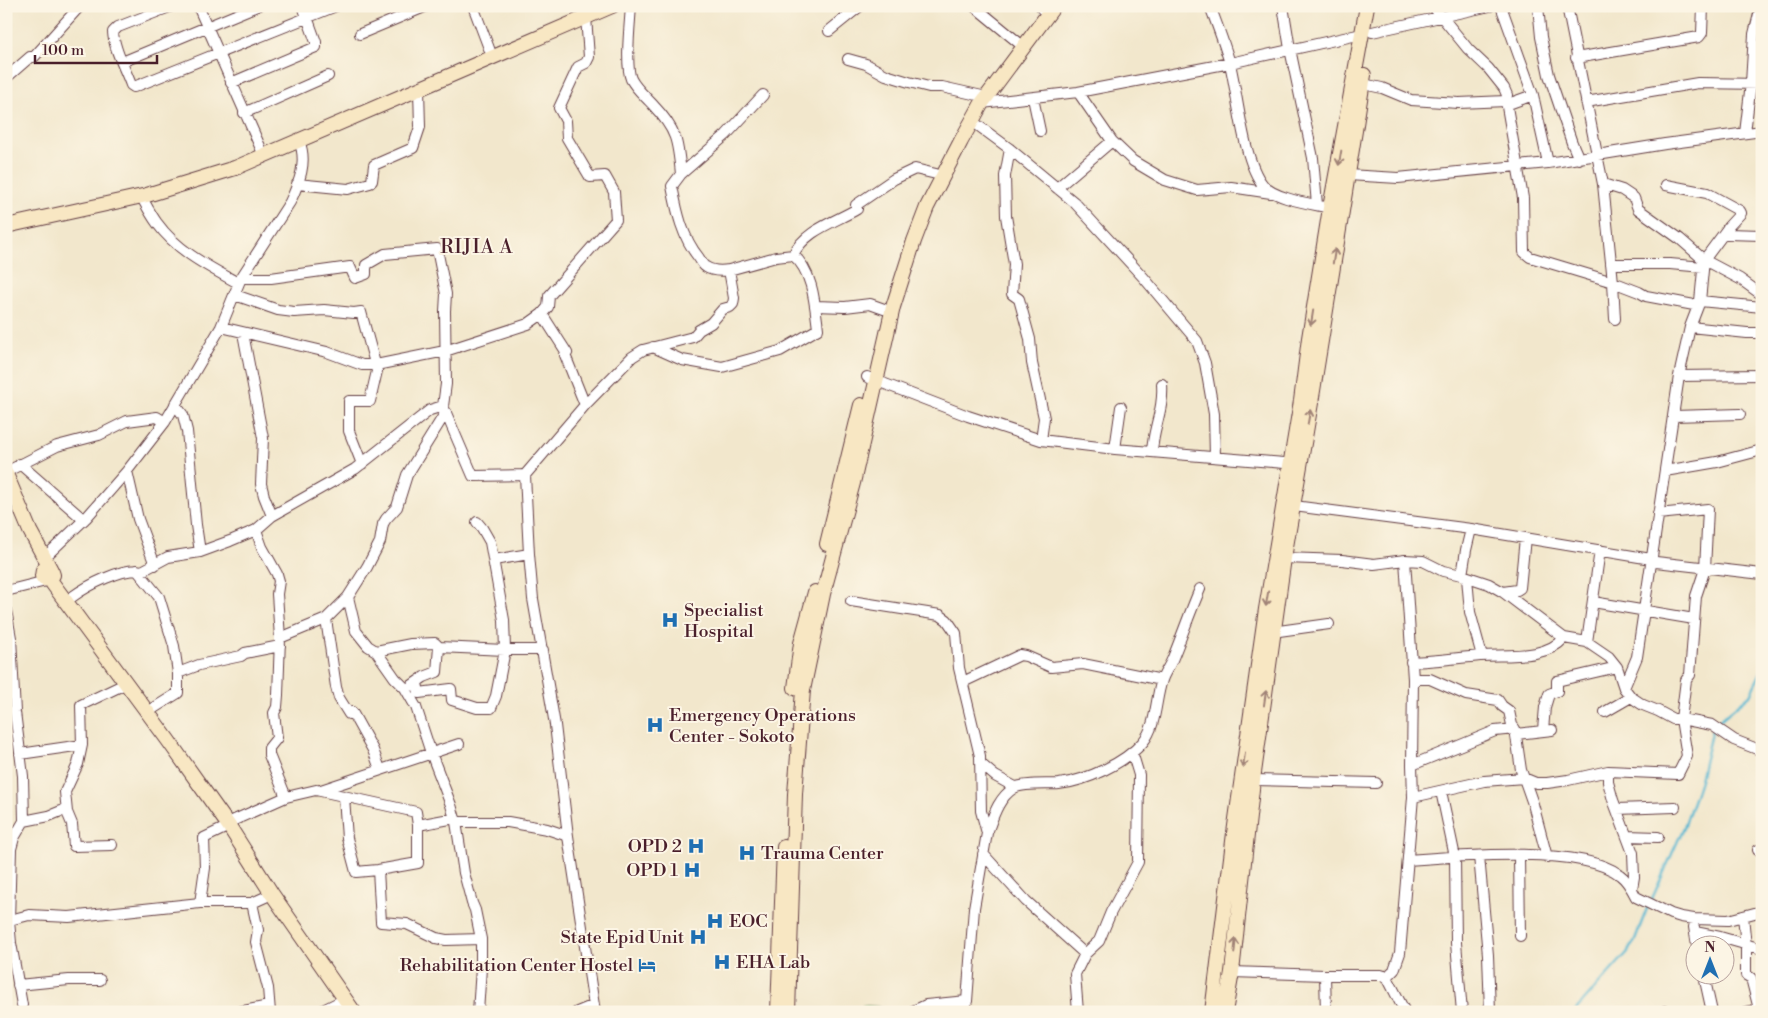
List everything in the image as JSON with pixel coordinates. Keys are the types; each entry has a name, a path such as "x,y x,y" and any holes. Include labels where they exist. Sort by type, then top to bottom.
{"main road":[{"path":"6,218 145,188 233,162 490,51 588,12 612,6"},
{"path":"1212,1012 1245,754 1266,609 1295,464 1348,175 1363,84 1367,6"},
{"path":"1225,1012 1232,972 1253,780 1284,558 1294,506 1295,464 1324,206 1367,33 1376,6"},
{"path":"788,1012 795,794 803,690 823,594 854,483 884,309 906,242 922,202 936,174 1019,43 1045,7"},
{"path":"778,1012 786,797 796,676 801,643 843,481 871,378 914,241 927,207 982,100 1045,7"},
{"path":"6,226 140,196 235,168 419,89 588,12"},
{"path":"6,473 47,572 72,597 154,708 230,824 272,894 354,1012"},
{"path":"6,497 16,522 47,572 365,1012"}],"street":[{"path":"6,78 30,57 34,56 80,6"},
{"path":"172,6 118,27 113,32 122,62 131,85 134,87 336,6"},
{"path":"198,6 262,150"},
{"path":"122,62 257,6"},
{"path":"231,83 316,47 316,42 303,6"},
{"path":"360,34 427,6"},
{"path":"473,6 490,51"},
{"path":"632,6 630,77 641,93 669,123 678,146 682,174"},
{"path":"829,31 860,6"},
{"path":"974,6 1019,43"},
{"path":"1210,6 1230,63 1251,161 1263,185 1274,194"},
{"path":"1078,92 1112,141 1133,161 1165,180 1197,190 1231,187 1274,194 1324,206 1290,49 1283,6"},
{"path":"1433,6 1468,49 1488,68 1504,88 1507,95 1506,101 1523,198 1524,252 1530,256 1613,282 1646,296 1694,305 1700,301 1762,307"},
{"path":"848,59 866,64 886,75 929,87 942,86 982,100 1033,98 1078,92 1230,63 1490,6"},
{"path":"1501,6 1533,95 1548,163"},
{"path":"1538,6 1541,37 1549,75 1579,159"},
{"path":"1567,6 1603,184 1615,319"},
{"path":"1576,58 1699,37 1702,33 1703,6"},
{"path":"1745,133 1756,83 1754,34 1761,6"},
{"path":"220,327 327,352 362,365 376,365 445,351 528,324 542,314 548,306 549,296 616,220 614,192 605,176 590,176 567,138 566,121 560,108 578,67 586,63 589,57 588,12"},
{"path":"244,113 328,76"},
{"path":"1586,102 1698,83 1756,83"},
{"path":"1363,84 1382,88 1411,100 1459,103 1506,101 1514,103 1533,95"},
{"path":"297,184 348,189 370,183 372,181 374,165 413,148 420,127 419,89"},
{"path":"653,348 682,360 722,367 780,351 818,329 815,306 805,270 799,260 793,255 729,270 706,268 693,251 678,218 672,186 682,174 726,135 763,95"},
{"path":"1033,98 1040,131"},
{"path":"972,121 1010,149 1074,202 1138,271 1197,341 1205,363 1214,414 1214,457"},
{"path":"1348,175 1398,178 1548,163 1762,131"},
{"path":"24,821 23,776 11,711 11,638 6,609 8,589 47,572 84,520 127,471 165,422 220,327 240,281 282,216 297,184 303,158 303,151 299,141"},
{"path":"1057,188 1112,141"},
{"path":"1010,149 1006,176 1006,216 1014,264 1012,294 1020,299 1030,339 1032,362 1044,418 1041,440"},
{"path":"793,255 799,243 820,227 857,209 856,205 894,179 915,170 936,174"},
{"path":"1603,184 1622,190 1634,198 1638,208 1680,239 1703,263 1740,279 1762,295"},
{"path":"1624,688 1637,657 1679,376 1690,327 1700,301 1703,263 1728,229 1728,226 1740,216 1740,211 1707,194 1666,185"},
{"path":"140,196 157,224 176,243 202,264 240,281 350,267 354,278 366,274 366,265 385,254 438,250 446,294 446,384 444,409 426,447 407,475 396,507 386,519 380,542 348,597 326,619 280,642 199,665 178,673"},
{"path":"1728,229 1728,234 1762,235"},
{"path":"1611,264 1703,263"},
{"path":"577,1012 595,1008 581,931 555,726 536,614 529,554 525,475 585,405 638,352 693,337 699,330 712,323 723,309 733,304 734,298 729,270"},
{"path":"235,295 278,310 294,312 324,310 361,312 377,371 370,401 349,401 350,431 362,464"},
{"path":"815,306 845,307 870,304 884,309"},
{"path":"542,314 567,353 565,355 585,405"},
{"path":"1690,327 1762,333"},
{"path":"243,333 262,438 261,484 272,516"},
{"path":"1679,376 1762,375"},
{"path":"871,378 968,416 1041,440 1115,449 1295,464"},
{"path":"1152,452 1154,434 1159,422 1163,398 1162,384"},
{"path":"175,404 183,415 187,431 200,552"},
{"path":"1115,449 1121,407"},
{"path":"72,597 93,584 118,574 136,570 142,571 173,555 200,552 256,530 272,516 331,484 362,464 430,410 444,409"},
{"path":"444,409 473,476 525,475"},
{"path":"1674,416 1740,414"},
{"path":"6,473 57,446 99,435 133,420 157,417 165,422"},
{"path":"1665,471 1718,462 1762,450"},
{"path":"20,464 84,520"},
{"path":"127,471 138,519 155,564"},
{"path":"1294,506 1471,529 1651,559 1656,562 1762,574"},
{"path":"1413,797 1484,781 1524,778 1536,783 1546,784 1608,771 1678,774 1687,756 1680,719 1686,680 1690,675 1696,596 1705,569 1708,509 1658,514"},
{"path":"417,683 419,693 451,689 452,700 477,708 491,708 496,696 505,650 504,620 490,542 477,522"},
{"path":"1471,529 1466,550 1465,576 1470,612 1482,656"},
{"path":"256,530 262,548 277,574 280,642 277,707 274,713 277,738 269,748 269,755 286,797"},
{"path":"1503,592 1520,588 1525,538"},
{"path":"1587,642 1600,550"},
{"path":"494,560 529,554"},
{"path":"1284,558 1342,560 1374,564 1405,560 1424,561 1443,571 1480,581 1503,592 1564,638 1587,642 1609,657 1617,667 1624,688 1643,705 1658,711 1666,717 1714,727 1734,740 1762,751"},
{"path":"1387,977 1394,970 1400,952 1413,797 1413,679 1405,560"},
{"path":"136,570 159,598 174,646 178,673 178,693 154,708"},
{"path":"981,764 995,776 1016,787 1061,784 1115,764 1132,752 1144,740 1153,720 1162,680 1200,589"},
{"path":"348,597 356,631 368,646 376,651 395,678 405,688 416,707 456,820 464,873 481,939 478,1012"},
{"path":"850,601 940,616 947,620 956,633 959,668 981,764 981,811 987,833"},
{"path":"1593,602 1694,619"},
{"path":"326,619 339,698 348,714 352,712 373,750 380,769"},
{"path":"1279,631 1329,624"},
{"path":"1411,662 1530,654 1558,645 1564,638"},
{"path":"376,651 411,644 435,643 439,647 543,650"},
{"path":"405,688 437,672 439,647"},
{"path":"963,682 1020,655 1051,667 1083,664 1162,680"},
{"path":"1412,765 1495,731 1547,730 1545,707 1549,694 1557,691 1556,681 1617,667"},
{"path":"1413,679 1430,680 1466,695 1498,700 1510,712 1512,725 1516,732 1521,770 1547,857"},
{"path":"112,845 74,846 72,824 67,812 65,792 78,764 82,745 81,705 128,683"},
{"path":"1605,712 1632,697"},
{"path":"200,903 205,868 204,838 286,797 321,790 459,744"},
{"path":"20,754 82,745"},
{"path":"1078,1012 1075,974 1086,954 1099,941 1111,912 1138,862 1139,775 1132,752"},
{"path":"1608,771 1610,791 1633,853 1634,877 1632,889"},
{"path":"1253,780 1376,783"},
{"path":"911,1012 926,1005 966,1007 974,908 987,833 1004,796 1016,787"},
{"path":"321,790 344,797 416,812 418,862 378,870 356,872 347,838 344,797"},
{"path":"1441,791 1455,857 1456,943 1462,1012"},
{"path":"1617,810 1674,806"},
{"path":"22,1005 7,921 10,838 24,821 61,811 67,812"},
{"path":"418,825 456,820 508,822 547,829 568,836"},
{"path":"1627,836 1658,837"},
{"path":"983,854 1026,901 1086,954"},
{"path":"1408,860 1479,856 1570,858 1597,864 1621,876 1636,897 1682,917 1728,920 1762,911"},
{"path":"1479,856 1488,956 1490,1012"},
{"path":"1519,856 1520,936"},
{"path":"378,870 381,922 407,924 436,938 446,940 481,939"},
{"path":"7,921 29,915 69,917 200,903 252,903 272,894"},
{"path":"238,1012 269,1009 268,988 256,942 258,930 252,903"},
{"path":"1743,916 1746,975 1751,978 1760,1009 1746,1012"},
{"path":"1694,919 1696,936"},
{"path":"1695,932 1762,949"},
{"path":"1232,972 1325,975 1375,974 1387,977 1405,1012"},
{"path":"1325,975 1326,1012"},
{"path":"18,986 69,980 100,980"},
{"path":"1706,986 1712,1012"},
{"path":"319,1012 345,999"}],"green space":[{"path":"863,1005 883,1007 883,1012 862,1012"}],"waterway":[{"path":"1716,723 1750,695 1762,670"},
{"path":"1651,901 1684,827 1699,784 1713,728"},
{"path":"1574,1012 1627,953 1634,942 1648,906"}],"place":[{"name":"Specialist Hospital","path":"670,620"},
{"name":"Emergency Operations Center - Sokoto","path":"655,725"},
{"name":"OPD 2","path":"696,846"},
{"name":"Trauma Center","path":"747,853"},
{"name":"OPD 1","path":"692,870"},
{"name":"EOC","path":"715,921"},
{"name":"State Epid Unit","path":"698,937"},
{"name":"EHA Lab","path":"722,962"},
{"name":"Rehabilitation Center Hostel","path":"647,965"}],"district":[{"name":"RIJIA A","path":"477,246"}]}
